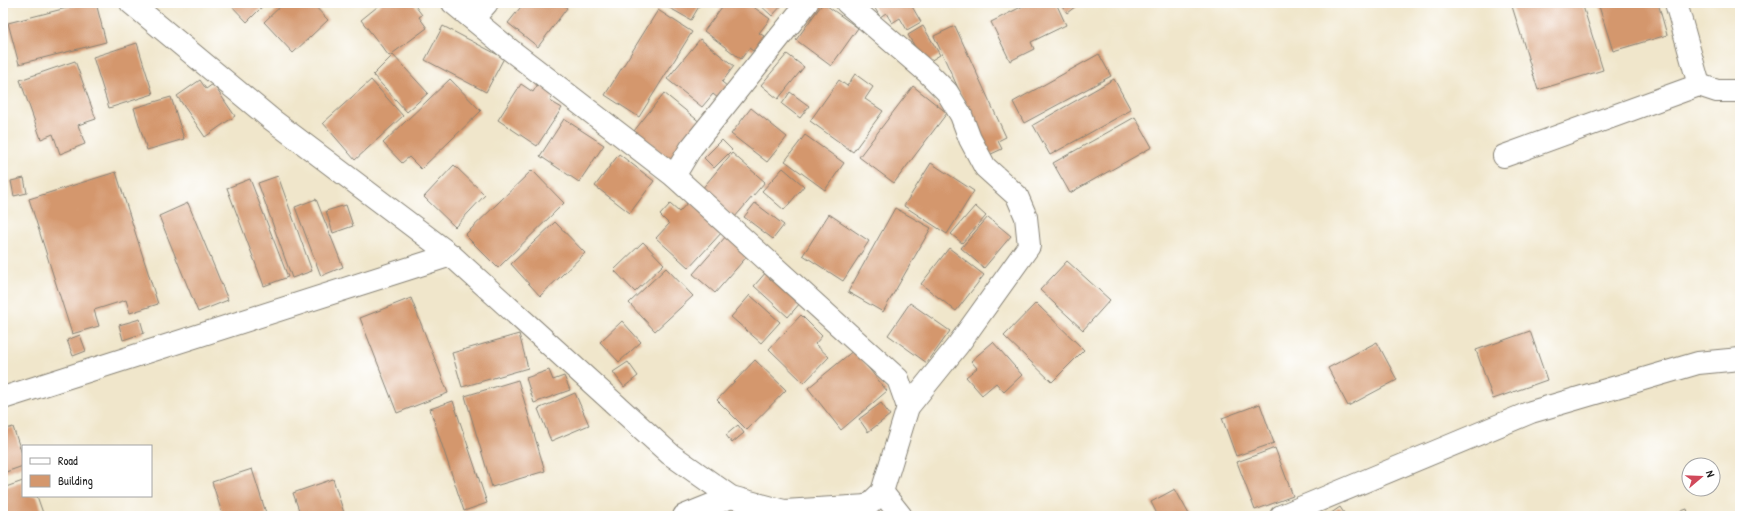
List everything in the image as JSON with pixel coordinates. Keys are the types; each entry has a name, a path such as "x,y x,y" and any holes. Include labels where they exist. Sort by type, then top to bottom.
{"street":[{"path":"131,3 271,119 451,254 670,454 731,497 784,511 869,505 901,516"},
{"path":"453,3 674,176 898,379 908,407"},
{"path":"473,19 487,3"},
{"path":"674,176 691,148 807,3"},
{"path":"847,3 928,73 947,92 961,115 970,139 985,167 1017,196 1026,217 1029,246 958,345 908,407 869,505"},
{"path":"1676,3 1699,85"},
{"path":"1504,156 1699,85 1718,91 1740,91"},
{"path":"3,398 451,254"},
{"path":"1281,516 1531,412 1698,363 1740,359"},
{"path":"684,516 731,497"}],"building":[{"path":"3,3 8,3 4,21 3,21"},
{"path":"86,3 96,3 106,42 19,64 8,23"},
{"path":"229,3 266,3 247,22"},
{"path":"284,3 312,3 328,20 293,53 264,22"},
{"path":"382,3 413,3 422,15 419,17 427,28 389,56 361,20"},
{"path":"524,3 561,3 567,8 538,47 508,23"},
{"path":"661,3 701,3 691,20"},
{"path":"725,3 748,3 770,19 759,33 764,36 753,51 749,48 741,59 704,31"},
{"path":"758,3 784,3 772,16"},
{"path":"823,3 858,28 831,66 796,40"},
{"path":"872,3 910,3 921,22 907,30 900,18 892,23 886,13 880,17"},
{"path":"1029,3 1056,3 1066,25 1031,42 1034,49 1010,61 991,22"},
{"path":"1060,3 1080,3 1067,13"},
{"path":"1511,3 1582,3 1603,70 1538,90"},
{"path":"1598,3 1658,3 1667,35 1613,51"},
{"path":"658,10 692,32 639,117 605,95"},
{"path":"443,26 504,58 486,92 425,60"},
{"path":"923,26 940,55 925,64 908,35"},
{"path":"955,26 1006,137 998,141 1002,149 989,155 934,36"},
{"path":"700,39 734,66 722,82 728,87 719,99 713,94 702,107 667,79"},
{"path":"137,43 153,94 109,108 93,57"},
{"path":"787,54 804,67 778,99 761,85"},
{"path":"1099,54 1111,76 1024,123 1013,102"},
{"path":"393,55 428,93 407,112 373,75"},
{"path":"75,61 96,119 78,125 85,144 60,154 53,134 41,139 20,80"},
{"path":"855,74 873,87 865,99 883,111 853,152 810,121 839,80 847,86"},
{"path":"450,79 481,111 421,169 409,157 402,163 383,143"},
{"path":"1114,79 1131,110 1050,155 1033,125"},
{"path":"200,80 206,89 213,84 235,116 205,137 177,96"},
{"path":"371,80 403,116 355,160 323,123"},
{"path":"521,84 533,92 538,84 554,94 550,101 562,108 537,146 498,120"},
{"path":"913,86 947,113 894,183 859,157"},
{"path":"790,92 809,106 800,118 782,104"},
{"path":"664,93 701,123 671,161 634,131"},
{"path":"171,97 184,139 147,150 134,108"},
{"path":"751,108 787,137 767,162 731,134"},
{"path":"1135,117 1152,147 1070,193 1053,163"},
{"path":"564,119 604,145 579,182 540,156"},
{"path":"805,135 844,163 825,190 785,161"},
{"path":"722,140 732,150 714,168 704,158"},
{"path":"732,153 765,182 734,218 701,190"},
{"path":"619,154 654,181 630,213 595,186"},
{"path":"931,163 974,191 947,234 904,206"},
{"path":"454,165 485,195 455,227 424,197"},
{"path":"783,168 804,186 784,210 762,191"},
{"path":"532,170 564,203 498,268 465,235"},
{"path":"116,172 158,304 130,313 126,300 94,310 99,326 72,334 29,199"},
{"path":"278,176 312,271 292,278 258,183"},
{"path":"24,178 27,193 14,196 11,181"},
{"path":"250,179 288,277 264,286 227,188"},
{"path":"316,199 343,267 321,276 295,207"},
{"path":"690,200 723,231 689,268 656,238 669,224 660,215 670,204 679,212"},
{"path":"188,203 228,300 198,312 159,216"},
{"path":"755,203 784,225 773,239 744,217"},
{"path":"346,205 353,226 333,233 326,211"},
{"path":"975,206 986,216 962,243 951,234"},
{"path":"895,208 931,228 883,312 848,292"},
{"path":"829,214 869,241 843,281 803,255"},
{"path":"988,217 1011,236 984,268 961,248"},
{"path":"555,222 585,253 540,296 511,264"},
{"path":"727,235 749,254 715,293 693,274"},
{"path":"643,242 664,264 635,292 614,270"},
{"path":"949,248 984,275 956,311 921,284"},
{"path":"1067,261 1110,300 1083,330 1040,290"},
{"path":"666,268 693,296 655,331 629,303"},
{"path":"767,271 801,302 788,317 754,286"},
{"path":"750,295 780,322 761,343 731,317"},
{"path":"411,298 448,393 397,413 360,318"},
{"path":"910,303 950,331 927,363 888,335"},
{"path":"1036,303 1084,350 1052,382 1004,336"},
{"path":"801,315 822,336 815,344 829,357 804,383 769,349"},
{"path":"140,319 144,333 123,340 119,325"},
{"path":"622,321 641,342 619,362 600,342"},
{"path":"1530,331 1547,380 1493,399 1476,350"},
{"path":"519,334 528,368 462,387 452,353"},
{"path":"80,335 86,351 73,356 67,340"},
{"path":"993,342 1022,375 1004,392 996,383 982,395 966,377 977,368 971,361"},
{"path":"1377,342 1397,380 1348,406 1328,368"},
{"path":"854,350 887,391 841,430 808,388"},
{"path":"755,360 786,390 747,430 717,400"},
{"path":"628,362 638,376 624,387 613,372"},
{"path":"549,370 553,380 564,376 570,390 534,403 526,378"},
{"path":"518,380 545,471 492,487 465,396"},
{"path":"575,393 589,425 551,441 538,409"},
{"path":"453,401 487,503 464,511 430,409"},
{"path":"881,403 890,415 868,432 859,419"},
{"path":"1260,404 1274,443 1236,456 1222,418"},
{"path":"738,425 744,433 732,443 726,435"},
{"path":"13,427 22,454 22,466 3,473 3,430"},
{"path":"1275,448 1293,496 1255,510 1237,462"},
{"path":"252,469 267,516 223,516 212,482"},
{"path":"333,479 345,516 301,516 293,493"},
{"path":"22,481 22,497 37,497 44,516 3,516 3,488"},
{"path":"1175,489 1190,516 1158,516 1151,502"},
{"path":"1340,507 1346,516 1327,516"},
{"path":"1687,509 1689,516 1667,516"}]}
